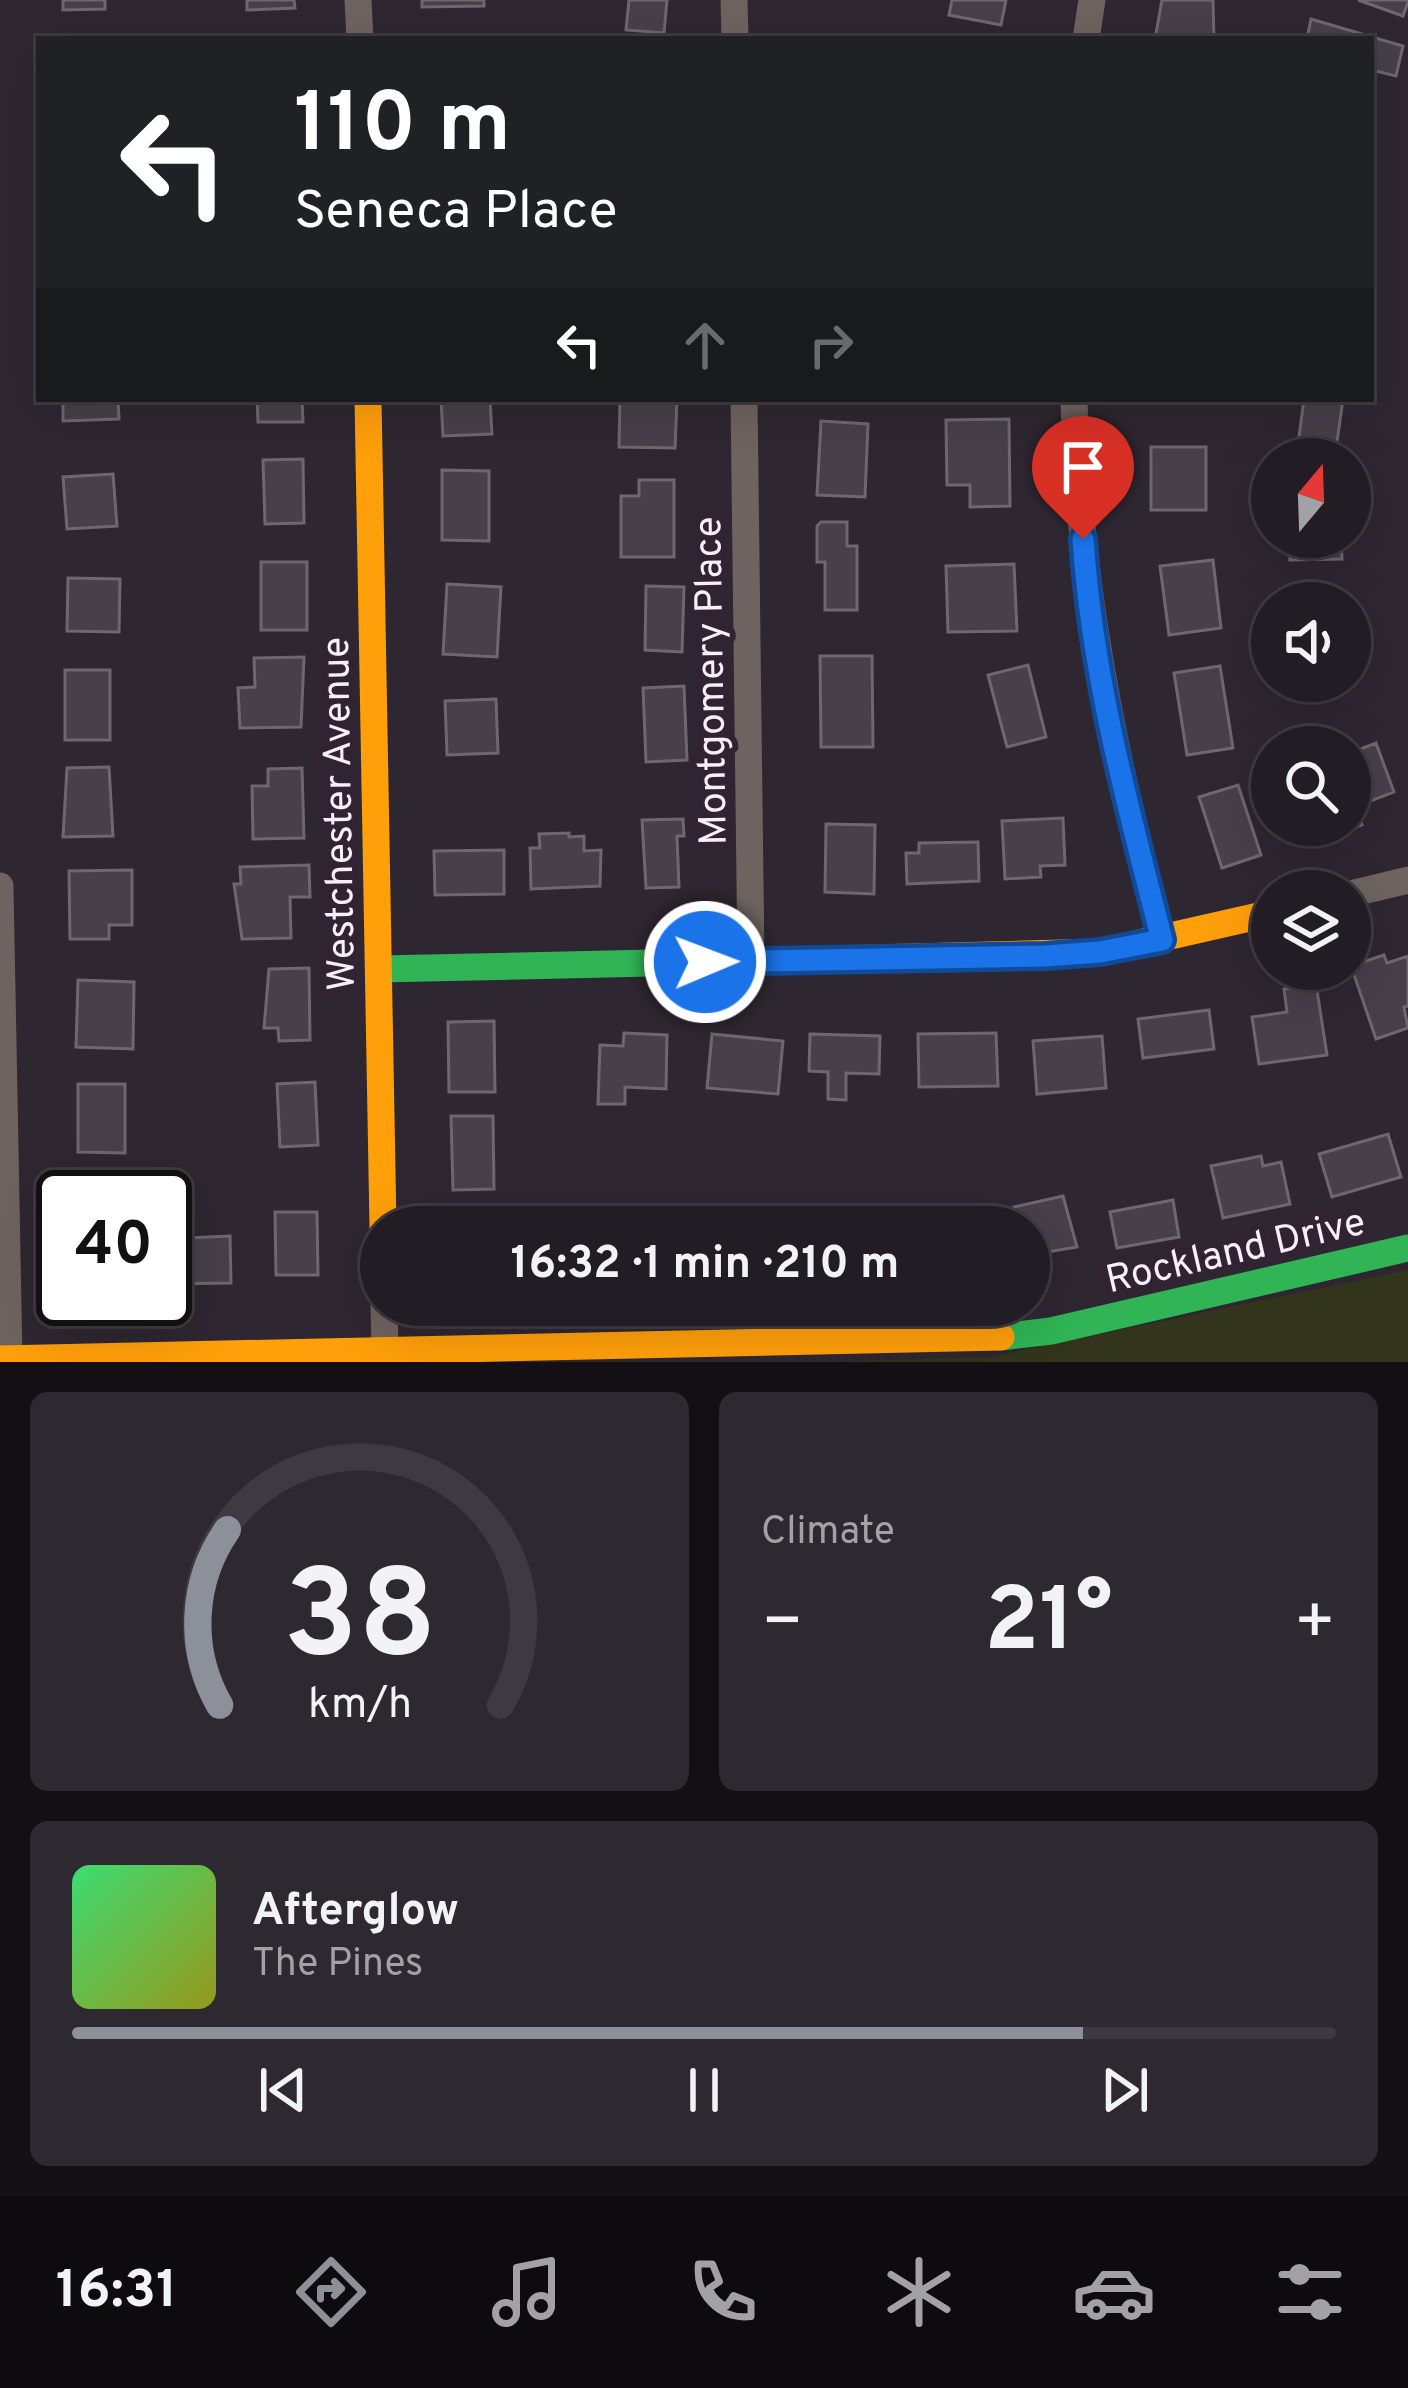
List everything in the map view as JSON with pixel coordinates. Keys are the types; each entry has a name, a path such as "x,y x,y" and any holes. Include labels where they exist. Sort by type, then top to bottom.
{"street":[{"path":"358,0 360,36"},
{"path":"734,0 735,36"},
{"path":"1086,36 1092,0"},
{"name":"Westchester Avenue","path":"368,402 383,1206"},
{"name":"Montgomery Place","path":"744,402 751,962"},
{"path":"1074,402 1096,654 1116,764 1162,940"},
{"path":"1371,889 1408,880"},
{"path":"0,886 5,1359"},
{"path":"380,969 1045,956 1100,952 1251,918"},
{"name":"Rockland Drive","path":"5,1359 984,1339 1051,1331 1408,1248"},
{"path":"384,1326 385,1349"}],"green space":[{"path":"1408,1270 1408,1362 825,1362 990,1357"}],"building":[{"path":"63,0 105,0 105,9 63,10"},
{"path":"247,0 294,0 295,8 247,10"},
{"path":"422,0 484,0 484,6 422,7"},
{"path":"629,0 667,0 664,33 626,30"},
{"path":"952,0 1006,0 1001,25 949,15"},
{"path":"1162,0 1213,0 1214,36 1156,36"},
{"path":"1358,0 1408,0 1408,2 1403,16"},
{"path":"1311,19 1369,36 1308,36"},
{"path":"1374,37 1403,46 1396,76 1376,71 1374,80"},
{"path":"63,402 118,402 119,419 63,421"},
{"path":"257,402 302,402 303,422 258,422"},
{"path":"441,402 490,402 492,434 443,436"},
{"path":"620,402 677,402 675,448 619,447"},
{"path":"1304,402 1343,402 1338,438 1299,437"},
{"path":"1009,419 1010,506 970,507 970,485 947,485 946,420"},
{"path":"821,421 868,424 865,497 817,495"},
{"path":"1151,447 1206,447 1206,510 1151,510"},
{"path":"303,459 304,523 265,524 263,460"},
{"path":"442,470 489,471 489,541 442,540"},
{"path":"113,474 117,526 67,529 63,477"},
{"path":"639,480 674,480 674,557 621,557 621,496 639,496"},
{"path":"821,522 847,522 847,546 857,546 857,610 825,610 825,562 817,562"},
{"path":"1213,560 1221,628 1169,635 1160,566"},
{"path":"261,562 307,562 307,630 261,630"},
{"path":"1014,564 1017,631 948,632 946,566"},
{"path":"68,578 120,579 119,632 67,631"},
{"path":"447,584 501,587 497,657 443,654"},
{"path":"646,586 684,587 682,652 645,650"},
{"path":"820,656 872,656 873,747 821,747"},
{"path":"304,657 301,727 240,728 238,688 255,687 254,658"},
{"path":"1028,665 1046,737 1007,747 988,675"},
{"path":"1220,666 1233,748 1187,755 1174,673"},
{"path":"65,670 110,670 110,740 65,740"},
{"path":"684,686 687,760 646,762 643,688"},
{"path":"496,699 498,753 447,755 445,701"},
{"path":"1376,743 1394,792 1371,801 1371,745"},
{"path":"109,767 113,836 63,837 67,768"},
{"path":"302,768 304,838 253,839 252,786 268,786 268,769"},
{"path":"1238,785 1251,825 1251,846 1258,846 1261,855 1222,868 1199,797"},
{"path":"1063,818 1065,865 1040,866 1041,877 1005,879 1002,821"},
{"path":"683,819 684,836 677,836 679,887 646,888 642,820"},
{"path":"826,824 875,825 874,894 825,892"},
{"path":"569,833 569,837 584,836 584,851 601,850 600,886 531,889 530,848 540,848 539,834"},
{"path":"978,842 979,881 907,884 906,853 919,853 919,843"},
{"path":"504,850 504,894 435,895 434,851"},
{"path":"309,865 310,897 290,897 291,938 242,939 234,884 241,884 240,867"},
{"path":"132,870 132,925 109,925 109,939 70,939 69,871"},
{"path":"1384,955 1387,963 1408,956 1408,1006 1404,1007 1408,1028 1376,1039 1359,990 1371,990 1371,959"},
{"path":"309,968 310,1040 279,1041 278,1028 264,1028 269,969"},
{"path":"78,980 134,982 133,1049 76,1047"},
{"path":"1284,990 1317,990 1327,1055 1259,1064 1252,1017 1287,1012"},
{"path":"1209,1010 1214,1049 1143,1058 1138,1019"},
{"path":"494,1021 495,1092 449,1092 448,1022"},
{"path":"624,1033 667,1035 666,1089 625,1087 625,1104 598,1104 600,1045 623,1046"},
{"path":"996,1033 998,1086 919,1087 918,1034"},
{"path":"712,1034 783,1041 778,1094 707,1088"},
{"path":"810,1034 880,1036 879,1074 846,1073 846,1100 828,1099 828,1072 809,1071"},
{"path":"1102,1036 1106,1088 1037,1094 1033,1041"},
{"path":"315,1082 318,1145 280,1147 277,1084"},
{"path":"78,1084 125,1084 125,1153 78,1152"},
{"path":"451,1116 493,1116 494,1189 453,1190"},
{"path":"1388,1134 1401,1177 1332,1197 1319,1154"},
{"path":"1261,1156 1263,1166 1281,1162 1290,1204 1223,1218 1211,1166"},
{"path":"1063,1196 1077,1247 1050,1252 1050,1206 1018,1206"},
{"path":"1173,1200 1179,1237 1117,1248 1110,1212"},
{"path":"275,1212 317,1212 318,1275 276,1275"},
{"path":"230,1236 231,1283 192,1284 192,1238"}],"traffic: fast":[{"path":"380,969 837,959"},
{"path":"1001,1337 1051,1331 1408,1248"}],"traffic: slow":[{"path":"368,402 383,1206"},
{"path":"837,959 1100,952 1251,918"},
{"path":"0,1359 1001,1337"}],"route":[{"path":"705,962 1045,956 1162,940 1116,764 1096,654 1083,539"}]}
